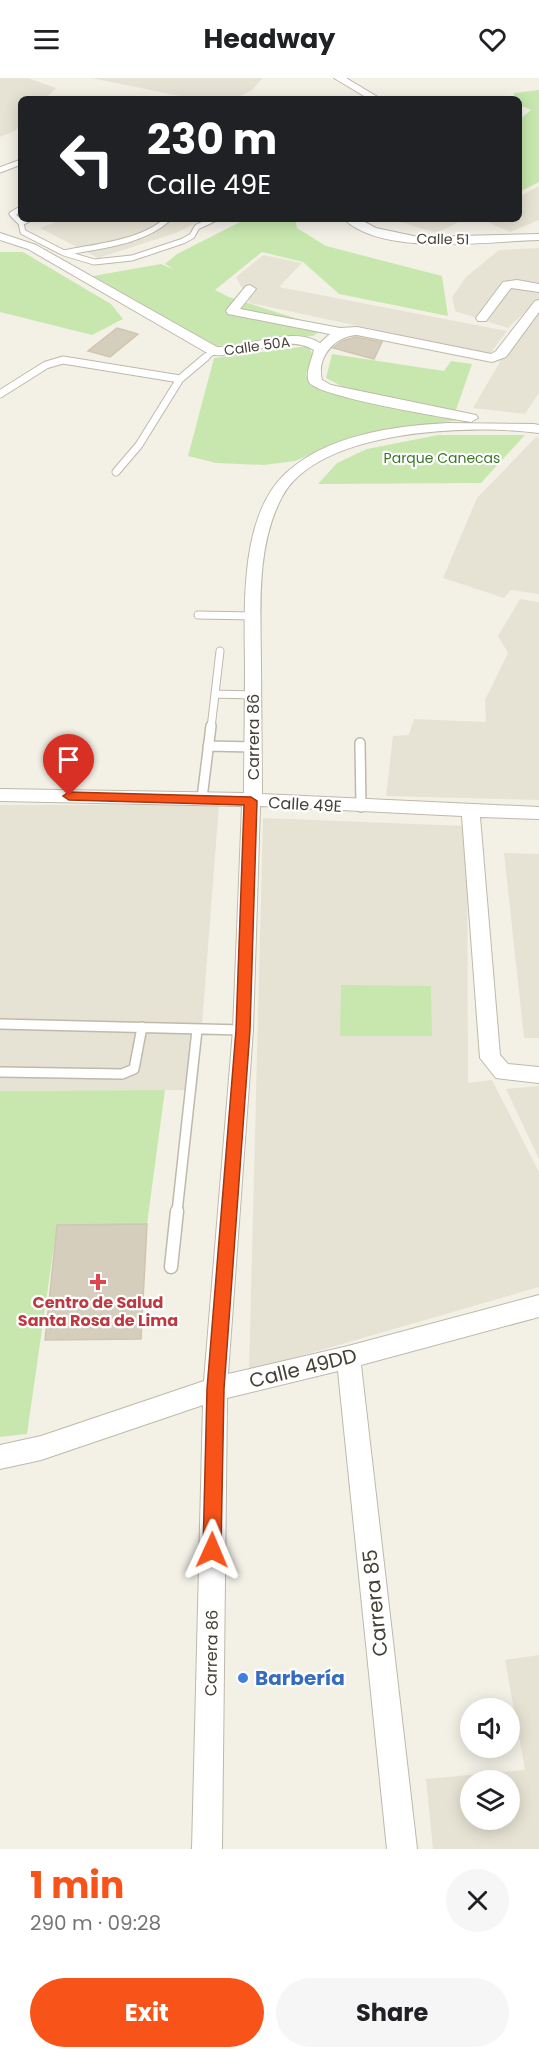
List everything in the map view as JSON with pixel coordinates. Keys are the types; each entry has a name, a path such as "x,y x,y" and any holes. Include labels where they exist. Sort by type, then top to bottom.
{"street":[{"path":"339,78 371,96"},
{"name":"Calle 51","path":"355,222 369,230 417,240 452,242 516,236 539,237"},
{"name":"Calle 50A","path":"0,236 32,247 214,351 242,351 298,340 308,340 321,349"},
{"path":"482,318 507,285 517,284 539,288"},
{"path":"249,289 231,310 340,332 357,331 492,358 501,354 539,304"},
{"path":"340,332 321,349 314,374 316,382 326,387 389,404 537,425"},
{"name":"Carrera 86","path":"207,1849 215,1389 243,1030 253,796 253,616 259,546 265,515 276,493 293,475 314,459 372,436 423,428 537,425"},
{"name":"Calle 49E","path":"0,795 202,798 361,807 539,813"},
{"path":"471,811 490,1058 503,1072 539,1075"},
{"name":"Calle 49DD","path":"0,1457 41,1448 215,1389 348,1357 539,1306"},
{"name":"Carrera 85","path":"348,1357 402,1849"}],"lane":[{"path":"0,170 18,163"},
{"path":"18,211 12,214 18,220"},
{"path":"64,253 111,243 153,230 165,222"},
{"path":"21,223 21,227 28,235 64,253 94,262 132,258 183,241 192,236 197,227 208,222"},
{"path":"116,472 139,445 180,379 214,351"},
{"path":"0,394 21,383 46,364 63,360 180,379"},
{"path":"198,615 253,616"},
{"path":"202,798 220,651"},
{"path":"215,694 253,695"},
{"path":"360,743 361,807"},
{"path":"208,746 253,747"},
{"path":"0,1024 243,1030"},
{"path":"0,1072 122,1074 134,1069 142,1027"},
{"path":"171,1267 197,1030"}],"shaded area":[{"path":"0,78 28,78 56,88 48,96 18,96 18,128 0,137"},
{"path":"91,78 263,78 252,90 241,96 180,96"},
{"path":"539,186 539,220 510,232 488,222 522,222 522,195"},
{"path":"56,222 197,222 176,233 98,258 40,228"},
{"path":"400,222 458,222 437,233"},
{"path":"539,248 539,299 508,328 455,311 452,297 466,277 499,250"},
{"path":"263,255 302,263 279,287 507,331 490,354 250,303 236,277"},
{"path":"539,309 539,393 525,414 473,408 502,358"},
{"path":"536,437 539,438 539,594 511,590 504,598 443,578 477,498"},
{"path":"520,599 539,602 539,800 386,796 393,736 409,735 414,719 486,722 485,700 508,653 498,636"},
{"path":"0,805 219,805 197,1090 0,1091"},
{"path":"263,818 467,826 468,1083 492,1080 539,1172 539,1287 249,1371"},
{"path":"504,853 539,854 539,1038 524,1038"},
{"path":"539,1086 539,1159 506,1089"},
{"path":"539,1655 539,1849 433,1849 426,1779 460,1776 460,1830 520,1830 520,1770 525,1770 520,1742 520,1698 512,1698 505,1660"}],"green space":[{"path":"539,90 539,182 522,190 522,118 531,110 522,106 522,96 514,96 514,93"},
{"path":"240,222 296,222 297,228 326,246 442,276 448,316 339,294 303,262 262,252 215,290 229,297 326,328 313,336 216,346 93,276 161,264 175,270 165,264 177,254"},
{"path":"0,252 23,252 111,304 123,319 92,335 0,312"},
{"path":"308,346 313,355 306,374 313,386 359,401 460,420 360,434 295,461 264,465 216,463 188,456 214,358"},
{"path":"332,354 444,371 451,361 472,364 456,410 351,391 326,378"},
{"name":"Parque Canecas","path":"438,435 525,435 481,483 318,484 337,463 367,449"},
{"path":"341,985 431,986 432,1036 340,1036"},
{"path":"165,1090 147,1224 57,1225 27,1434 0,1437 0,1091"}],"building":[{"path":"117,328 138,334 110,357 88,351"},
{"path":"356,337 382,342 374,359 333,348 342,341"},
{"name":"Centro de Salud Santa Rosa de Lima","path":"147,1224 141,1339 45,1340 57,1225"}],"place":[{"name":"Centro de Salud Santa Rosa de Lima","path":"98,1282"},
{"name":"Barbería","path":"243,1678"}],"route":[{"path":"69,796 251,801 243,1030 215,1389 212,1550"}]}
